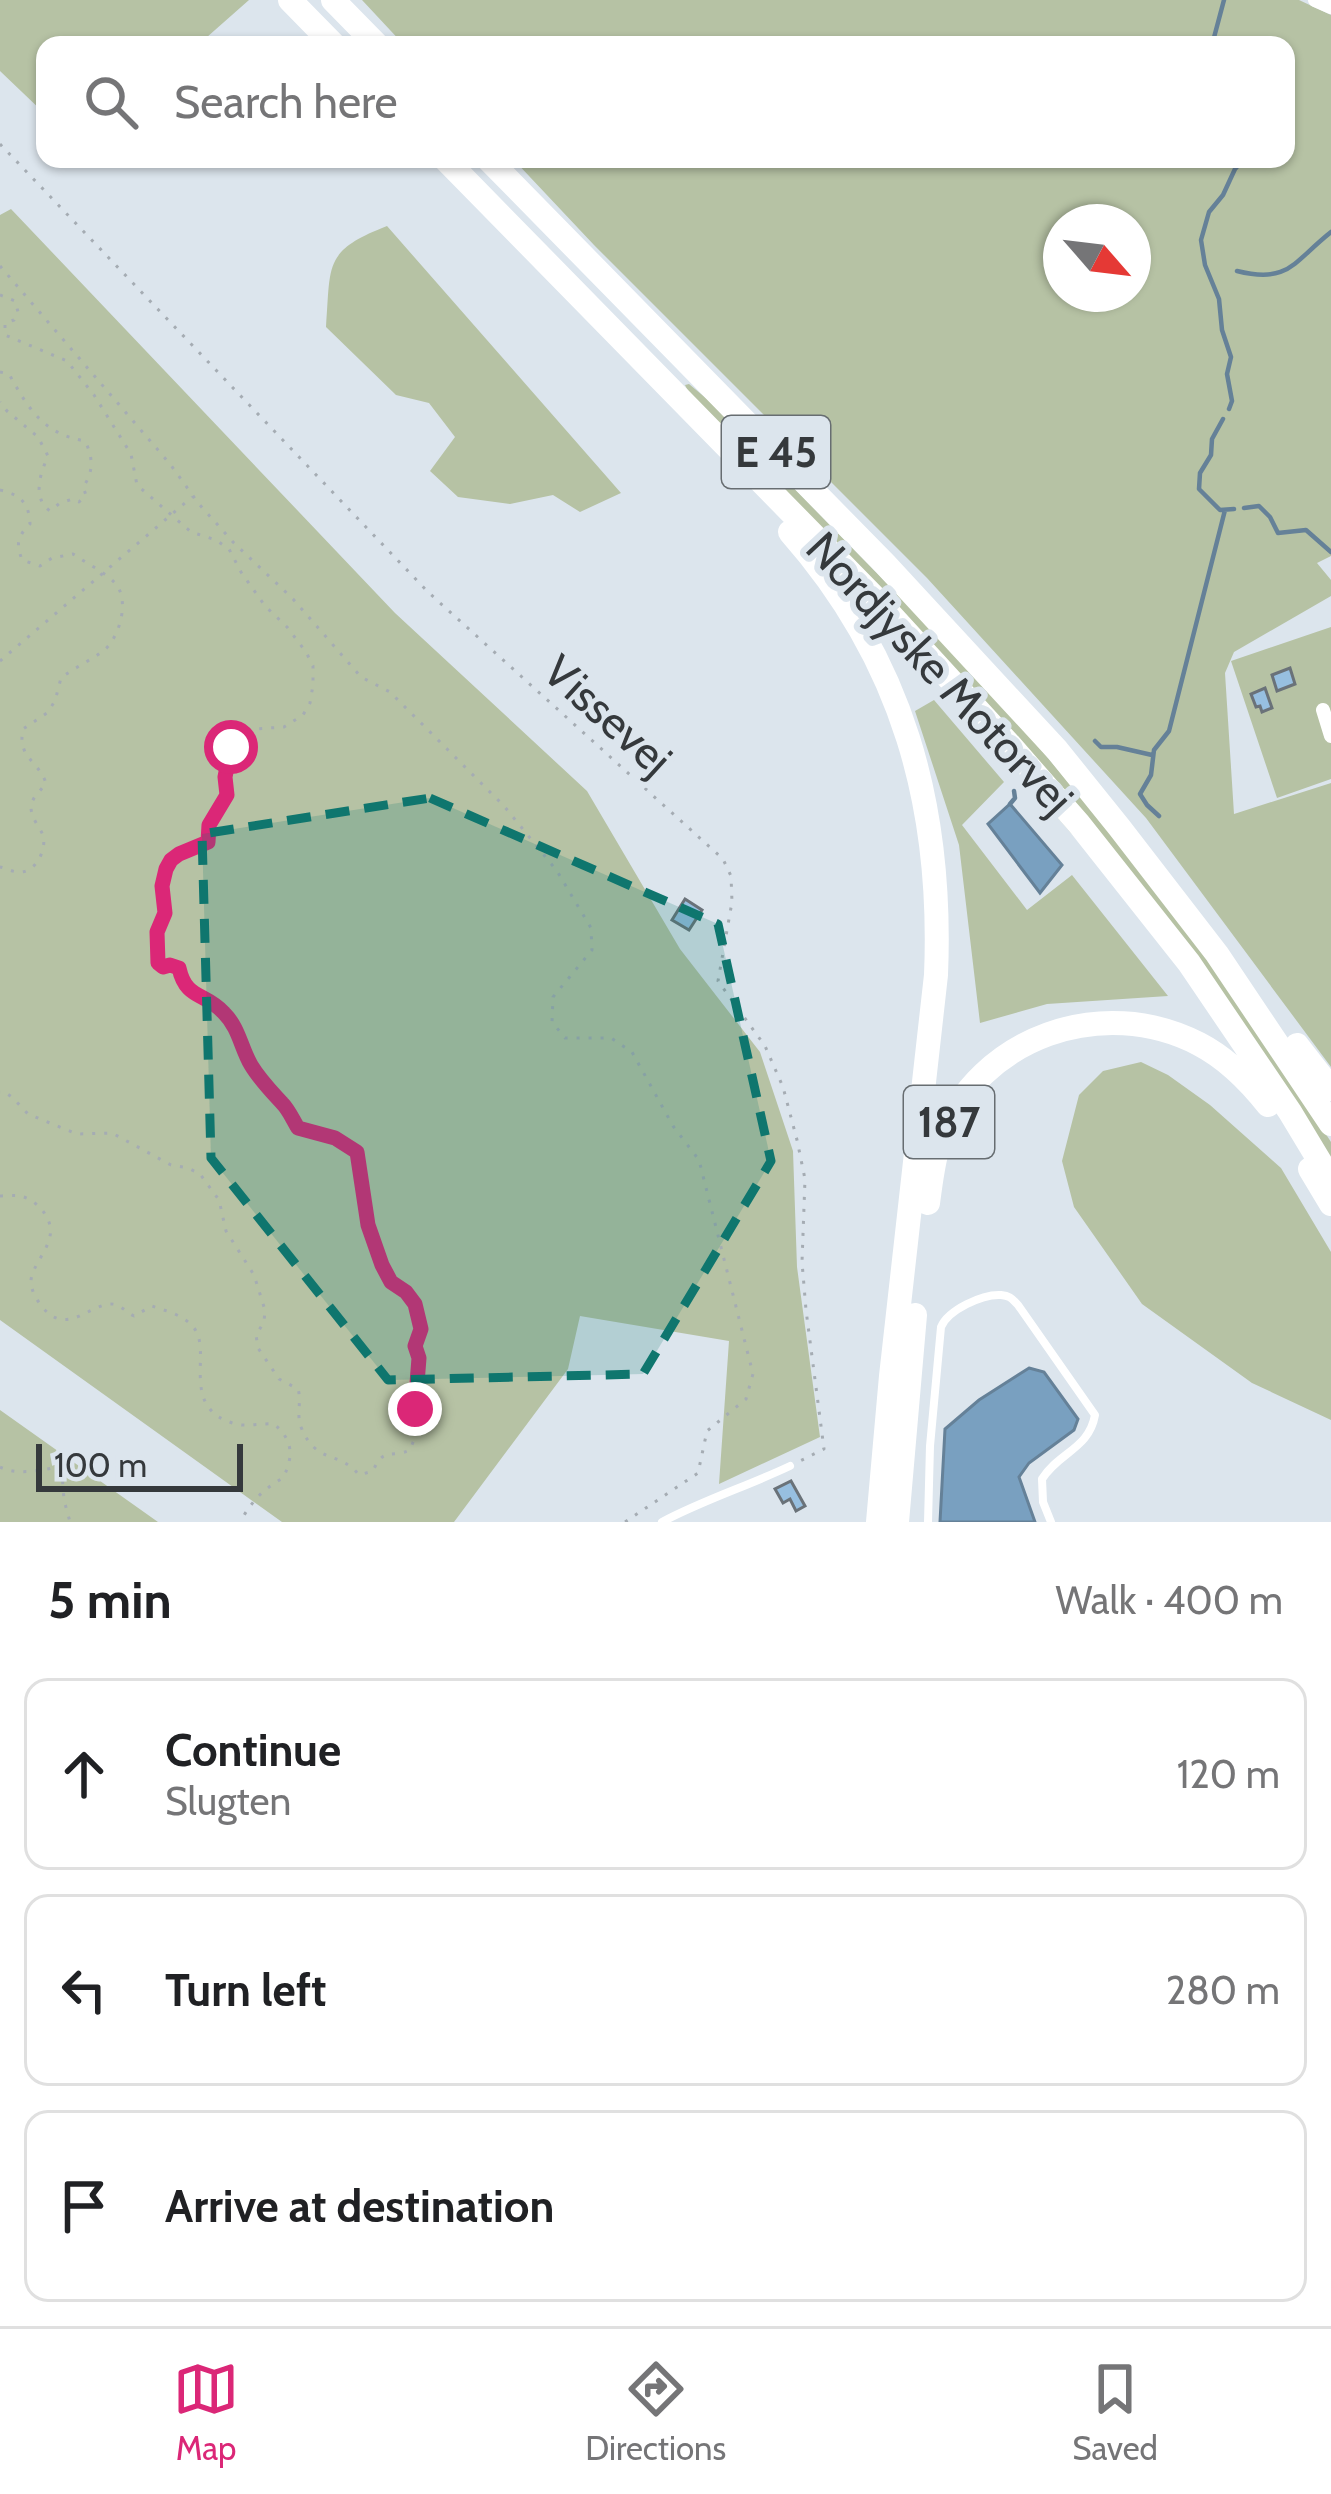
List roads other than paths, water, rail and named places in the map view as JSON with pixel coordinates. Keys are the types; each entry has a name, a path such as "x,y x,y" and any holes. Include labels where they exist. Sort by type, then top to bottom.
{"highway":[{"path":"290,0 325,36"},
{"path":"333,0 368,36"},
{"name":"Nordjyske Motorvej","path":"454,168 967,695 1189,963 1331,1180"},
{"name":"Nordjyske Motorvej","path":"497,168 885,564 1057,751 1216,954 1331,1124"},
{"name":"187","path":"614,331 840,595 891,690 917,767 935,865 936,975 878,1522"},
{"path":"1057,751 1186,895 1331,1090"},
{"name":"187","path":"897,1522 932,1171 953,1113 995,1064 1048,1033 1098,1022 1145,1025 1199,1044 1254,1087 1281,1121 1331,1204"}],"street":[{"path":"1315,0 1331,8"},
{"path":"1323,710 1331,736"}],"lane":[{"path":"928,1522 940,1327 949,1313 1002,1295 1018,1305 1095,1414 1086,1439 1042,1479 1043,1502 1051,1522"},
{"path":"662,1522 790,1466"}],"water":[{"path":"1010,804 1062,865 1040,893 988,824"},
{"path":"1029,1368 1044,1372 1078,1419 1074,1430 1029,1463 1019,1477 1035,1522 940,1522 945,1429"}],"waterway":[{"path":"1214,36 1224,0"},
{"path":"1229,409 1231,357 1201,240 1209,212 1236,168"},
{"path":"1237,271 1280,272 1331,232"},
{"path":"1223,419 1200,473 1199,489 1220,510 1234,509"},
{"path":"1244,508 1259,506 1278,533 1306,530 1331,552"},
{"path":"1159,816 1140,794 1151,775 1154,750 1169,731 1225,510"},
{"path":"1095,741 1101,747 1152,755"},
{"path":"1010,804 1014,791"}]}
